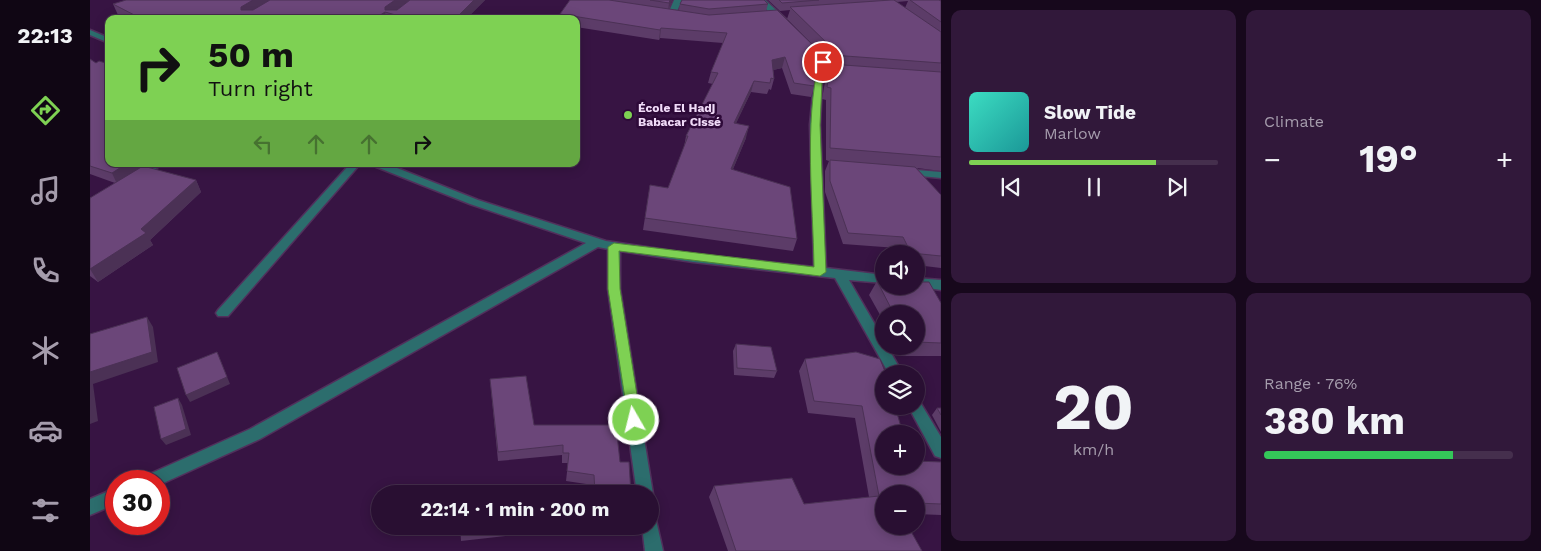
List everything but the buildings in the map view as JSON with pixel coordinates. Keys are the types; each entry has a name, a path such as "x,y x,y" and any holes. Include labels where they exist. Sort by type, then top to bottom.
{"street":[{"path":"671,16 678,0"},
{"path":"761,0 773,16 790,29"},
{"path":"662,14 680,17"},
{"path":"773,16 787,15"},
{"path":"91,34 105,39"},
{"path":"804,42 823,62 826,71 818,82 815,125 821,166 820,272"},
{"path":"127,184 152,167"},
{"path":"223,313 352,167"},
{"path":"386,167 474,202 596,243 614,247 875,278"},
{"path":"893,171 941,175"},
{"path":"170,472 255,434 596,243"},
{"path":"614,247 614,289 644,485"},
{"path":"840,275 891,365"},
{"path":"925,283 941,284"},
{"path":"920,415 941,451"},
{"path":"90,507 105,501"},
{"path":"651,535 654,551"}],"place":[{"name":"École El Hadj Babacar Cissé","path":"628,115"}],"route":[{"path":"634,420 614,289 614,247 820,272 815,125 818,82 823,62"}]}
